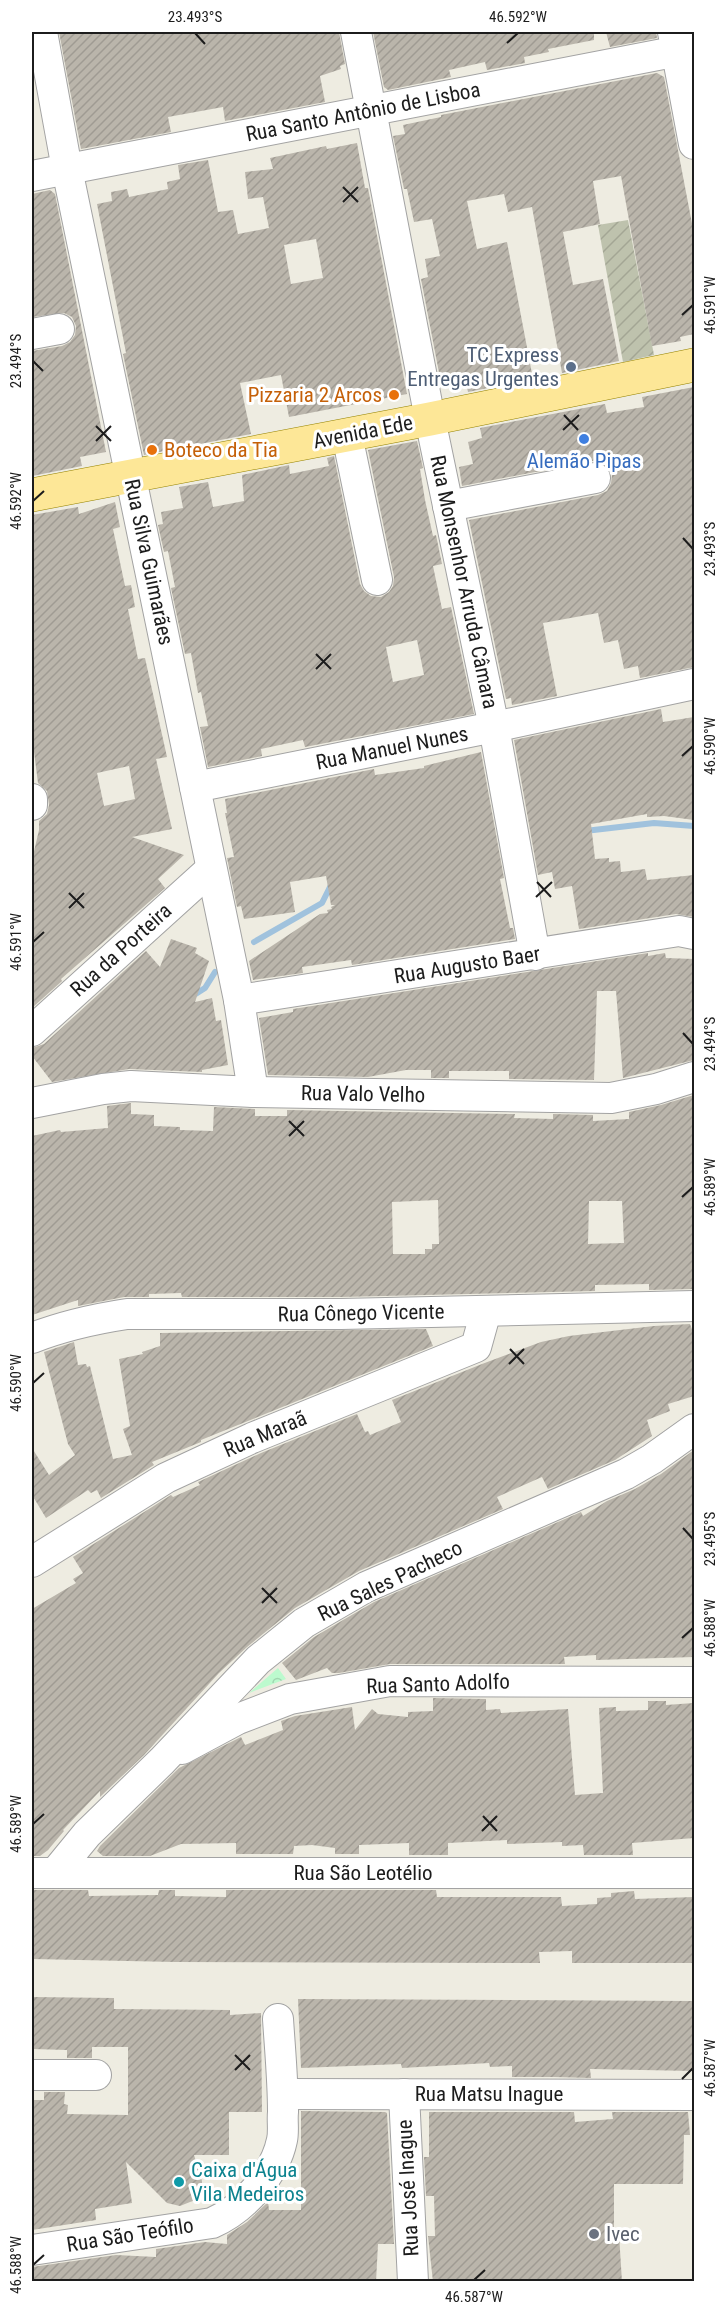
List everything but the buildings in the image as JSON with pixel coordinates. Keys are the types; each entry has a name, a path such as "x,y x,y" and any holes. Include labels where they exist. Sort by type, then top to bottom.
{"main road":[{"name":"Avenida Ede","path":"32,495 430,419 694,365"}],"street":[{"name":"Rua Silva Guimarães","path":"42,32 67,169 239,1000 253,1092"},
{"name":"Rua Monsenhor Arruda Câmara","path":"356,32 430,419 494,727 535,955"},
{"name":"Rua Santo Antônio de Lisboa","path":"32,176 372,110 681,43"},
{"path":"681,43 694,144"},
{"path":"347,435 377,580"},
{"path":"448,506 595,478"},
{"name":"Rua Manuel Nunes","path":"195,787 694,684"},
{"path":"32,800 32,805"},
{"name":"Rua da Porteira","path":"32,1031 211,869"},
{"name":"Rua Augusto Baer","path":"239,1000 679,931 694,933"},
{"name":"Rua Valo Velho","path":"32,1103 131,1086 253,1092 611,1098 656,1089 694,1077"},
{"name":"Rua Cônego Vicente","path":"32,1338 74,1324 127,1314 342,1314 694,1306"},
{"name":"Rua Maraã","path":"32,1562 166,1478 252,1438 476,1347 486,1311"},
{"name":"Rua Sales Pacheco","path":"43,1873 162,1761 258,1660 304,1623 366,1587 626,1474 652,1459 694,1429"},
{"name":"Rua Santo Adolfo","path":"162,1761 238,1719 290,1699 390,1682 694,1682"},
{"name":"Rua São Leotélio","path":"43,1873 694,1873"},
{"name":"Rua São Teófilo","path":"32,2250 213,2223 228,2216 260,2184 273,2164 282,2139 283,2094 278,2019"},
{"path":"32,2074 96,2075"},
{"name":"Rua Matsu Inague","path":"283,2094 694,2095"},
{"name":"Rua José Inague","path":"404,2094 412,2282"}],"shaded area":[{"path":"628,220 654,355 623,362 598,225"}],"green space":[{"path":"278,1668 286,1679 249,1693"}],"waterway":[{"path":"585,831 654,823 694,826"},
{"path":"254,942 322,903 331,885"},
{"path":"194,995 205,988 215,972"}],"place":[{"name":"TC Express Entregas Urgentes","path":"571,367"},
{"name":"Pizzaria 2 Arcos","path":"394,395"},
{"name":"Alemão Pipas","path":"584,439"},
{"name":"Boteco da Tia","path":"152,450"},
{"name":"Caixa d'Água Vila Medeiros","path":"179,2182"},
{"name":"Ivec","path":"594,2234"}]}
